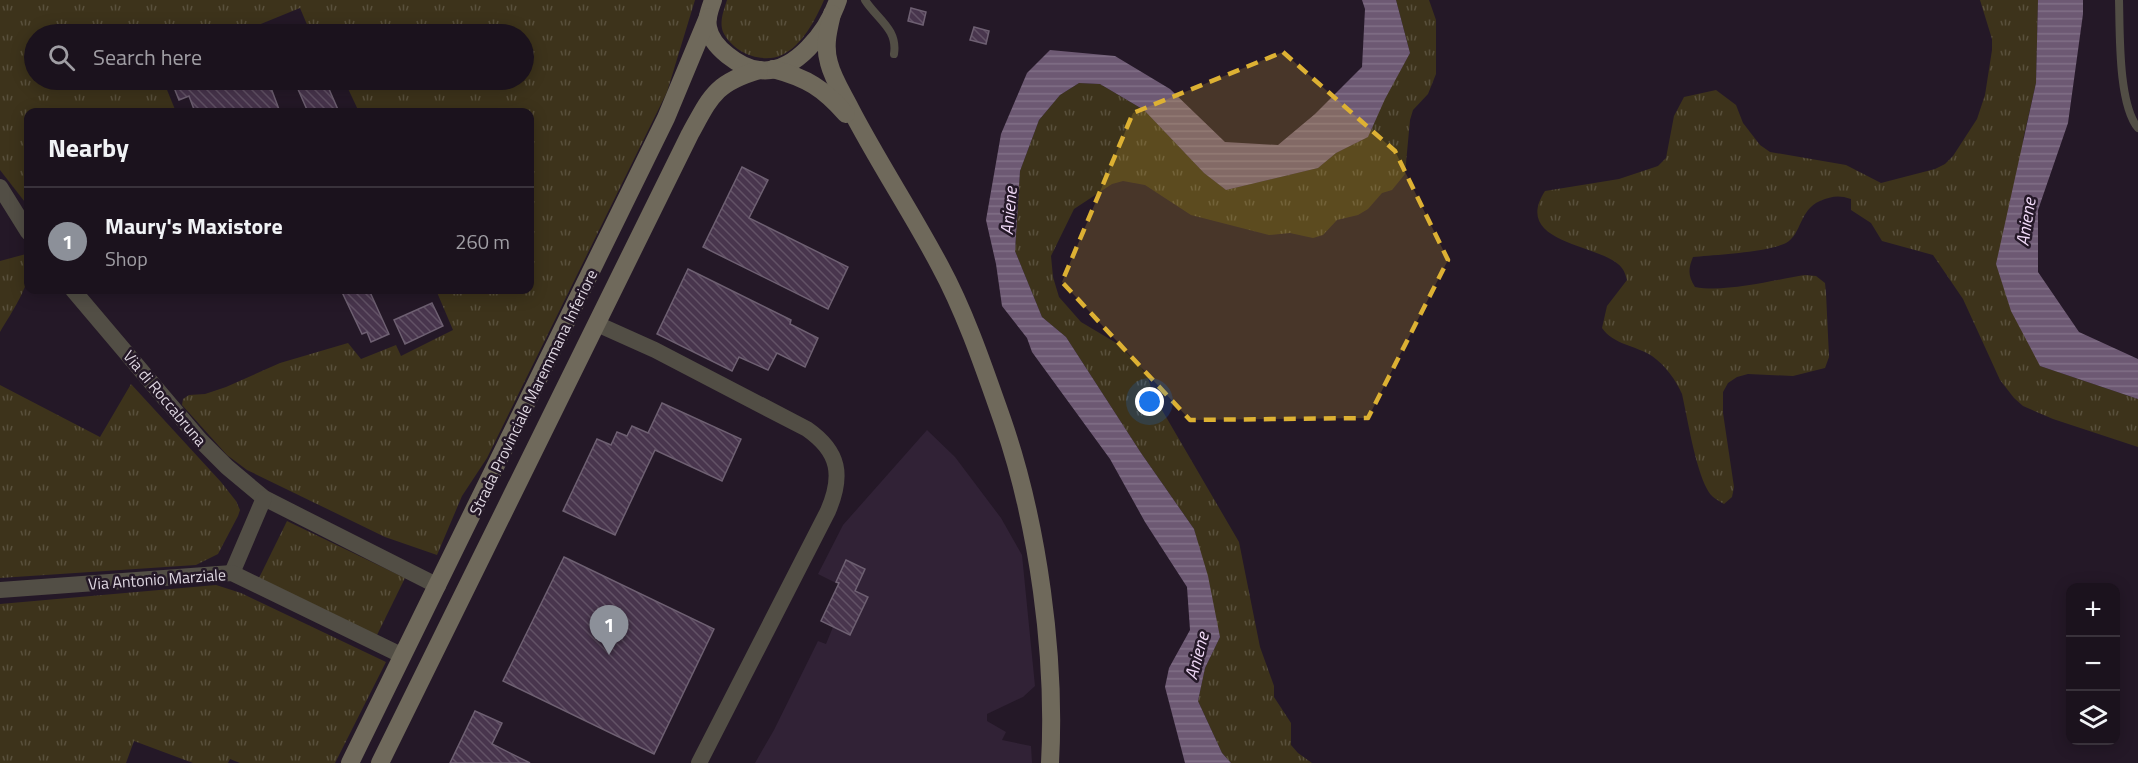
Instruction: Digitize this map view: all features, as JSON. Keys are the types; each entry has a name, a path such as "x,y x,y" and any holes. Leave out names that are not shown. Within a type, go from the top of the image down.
{"main road":[{"name":"Strada Provinciale Maremmana Inferiore","path":"381,763 706,105 716,91 732,79 766,70 800,57 817,38 835,7"},
{"path":"835,7 826,41 829,63 861,130 941,268 1003,424 1027,509 1039,574 1050,672 1050,763"},
{"name":"Strada Provinciale Maremmana Inferiore","path":"350,763 666,118 711,8"},
{"path":"711,8 710,34 723,52 744,64 792,74 816,85 831,97 861,130"}],"street":[{"path":"0,187 24,226"},
{"name":"Via di Roccabruna","path":"76,294 200,440 227,467 264,498 438,586"},
{"path":"597,324 655,350 807,429 827,447 837,471 836,488 828,511 699,763"},
{"path":"232,573 264,498"},
{"name":"Via Antonio Marziale","path":"0,590 232,573 403,656"}],"lane":[{"path":"865,0 890,28 894,41 894,54"},
{"path":"2119,0 2125,94 2132,121 2138,128"}],"highlighted area":[{"path":"1283,52 1395,151 1448,260 1368,418 1190,420 1062,282 1133,113"}],"shaded area":[{"path":"927,430 955,457 1001,518 1022,555 1035,686 1023,697 987,714 987,721 1006,732 1002,740 1031,746 1032,763 755,763 818,641 826,644 833,627 821,621 838,584 818,574 843,525"}],"green space":[{"path":"0,0 695,0 667,92 487,458 462,496 437,555 385,537 247,470 227,455 182,405 183,399 189,395 205,394 226,387 280,363 348,343 361,359 396,345 401,356 453,330 438,294 534,294 534,108 357,108 349,90 534,90 534,24 307,24 300,8 261,24 24,24 24,90 167,90 174,108 24,108 24,201 0,170"},
{"path":"727,0 824,0 812,23 796,45 782,55 766,58 741,51 723,32 722,16"},
{"path":"1396,0 1429,0 1436,20 1436,74 1428,94 1413,110 1405,174 1392,190 1382,193 1368,209 1358,215 1337,220 1323,235 1313,238 1290,233 1269,235 1191,215 1145,185 1123,181 1112,184 1074,209 1051,256 1053,277 1059,297 1081,322 1118,344 1141,367 1155,398 1239,542 1260,647 1274,686 1274,697 1291,723 1291,745 1312,763 1231,763 1222,753 1198,701 1205,668 1220,637 1194,529 1141,453 1066,337 1042,317 1015,251 1020,171 1039,120 1060,95 1079,83 1100,84 1144,110 1204,173 1226,190 1318,168 1336,153 1368,137 1384,99 1410,53"},
{"path":"1980,0 2038,0 2036,83 2023,140 2040,366 2138,399 2138,447 2053,419 2023,406 2000,380 1963,299 1933,255 1882,241 1871,223 1851,210 1851,199 1832,197 1820,201 1808,210 1795,234 1786,243 1755,251 1693,257 1691,261 1690,276 1695,287 1735,287 1805,275 1816,276 1825,283 1829,357 1825,368 1793,376 1748,374 1728,383 1723,392 1723,413 1734,487 1732,497 1724,504 1707,489 1692,443 1682,394 1673,378 1652,356 1612,338 1602,328 1607,306 1627,280 1623,269 1607,257 1561,239 1548,231 1539,221 1538,208 1545,191 1619,179 1658,166 1666,158 1674,116 1684,97 1716,90 1736,105 1743,123 1760,145 1770,152 1846,165 1881,183 1935,169 1945,164 1953,156 1977,119 1985,95 1992,39"},
{"path":"24,255 24,289 0,332 0,261"},
{"path":"131,384 236,501 240,510 238,516 218,554 196,565 0,578 0,385 100,437"},
{"path":"287,521 405,578 377,635 259,578"},
{"path":"216,585 241,593 386,662 335,763 240,763 230,759 228,763 193,763 134,741 126,763 0,763 0,604"}],"water":[{"name":"Aniene","path":"1362,0 1396,0 1410,53 1368,137 1336,153 1318,168 1226,190 1204,173 1144,110 1100,84 1079,83 1060,95 1039,120 1020,171 1015,251 1042,317 1066,337 1141,453 1194,529 1208,576 1220,637 1205,668 1198,701 1222,753 1231,763 1185,763 1165,687 1169,668 1190,630 1187,587 1145,522 1110,459 1032,352 1027,338 1002,306 986,220 1001,134 1027,73 1050,50 1115,56 1170,89 1225,142 1278,145 1315,114 1362,67 1365,9"},
{"name":"Aniene","path":"2038,0 2083,0 2083,14 2068,123 2038,210 2038,272 2079,332 2138,359 2138,399 2040,366 2011,311 1996,264 2036,83"}],"building":[{"path":"911,8 926,12 923,25 908,21"},
{"path":"974,27 989,31 986,44 970,40"},
{"path":"175,90 272,90 278,108 194,108 189,96 179,100"},
{"path":"298,90 329,90 337,108 306,108"},
{"path":"742,167 768,180 749,218 848,267 828,309 703,247"},
{"path":"688,269 791,320 790,324 818,338 805,367 777,353 768,370 739,357 732,371 657,334"},
{"path":"343,294 371,294 389,334 371,342 367,332 362,334"},
{"path":"432,303 443,326 405,344 394,320"},
{"path":"662,403 741,439 722,481 655,450 615,535 563,511 597,439 611,445 617,432 627,436 632,426 648,433"},
{"path":"564,557 714,629 654,754 503,681"},
{"path":"846,560 865,569 855,591 868,597 850,635 821,621 839,583 836,582"},
{"path":"475,711 502,723 492,744 530,763 450,763"}],"place":[{"name":"Maury's Maxistore","path":"609,655"}]}
